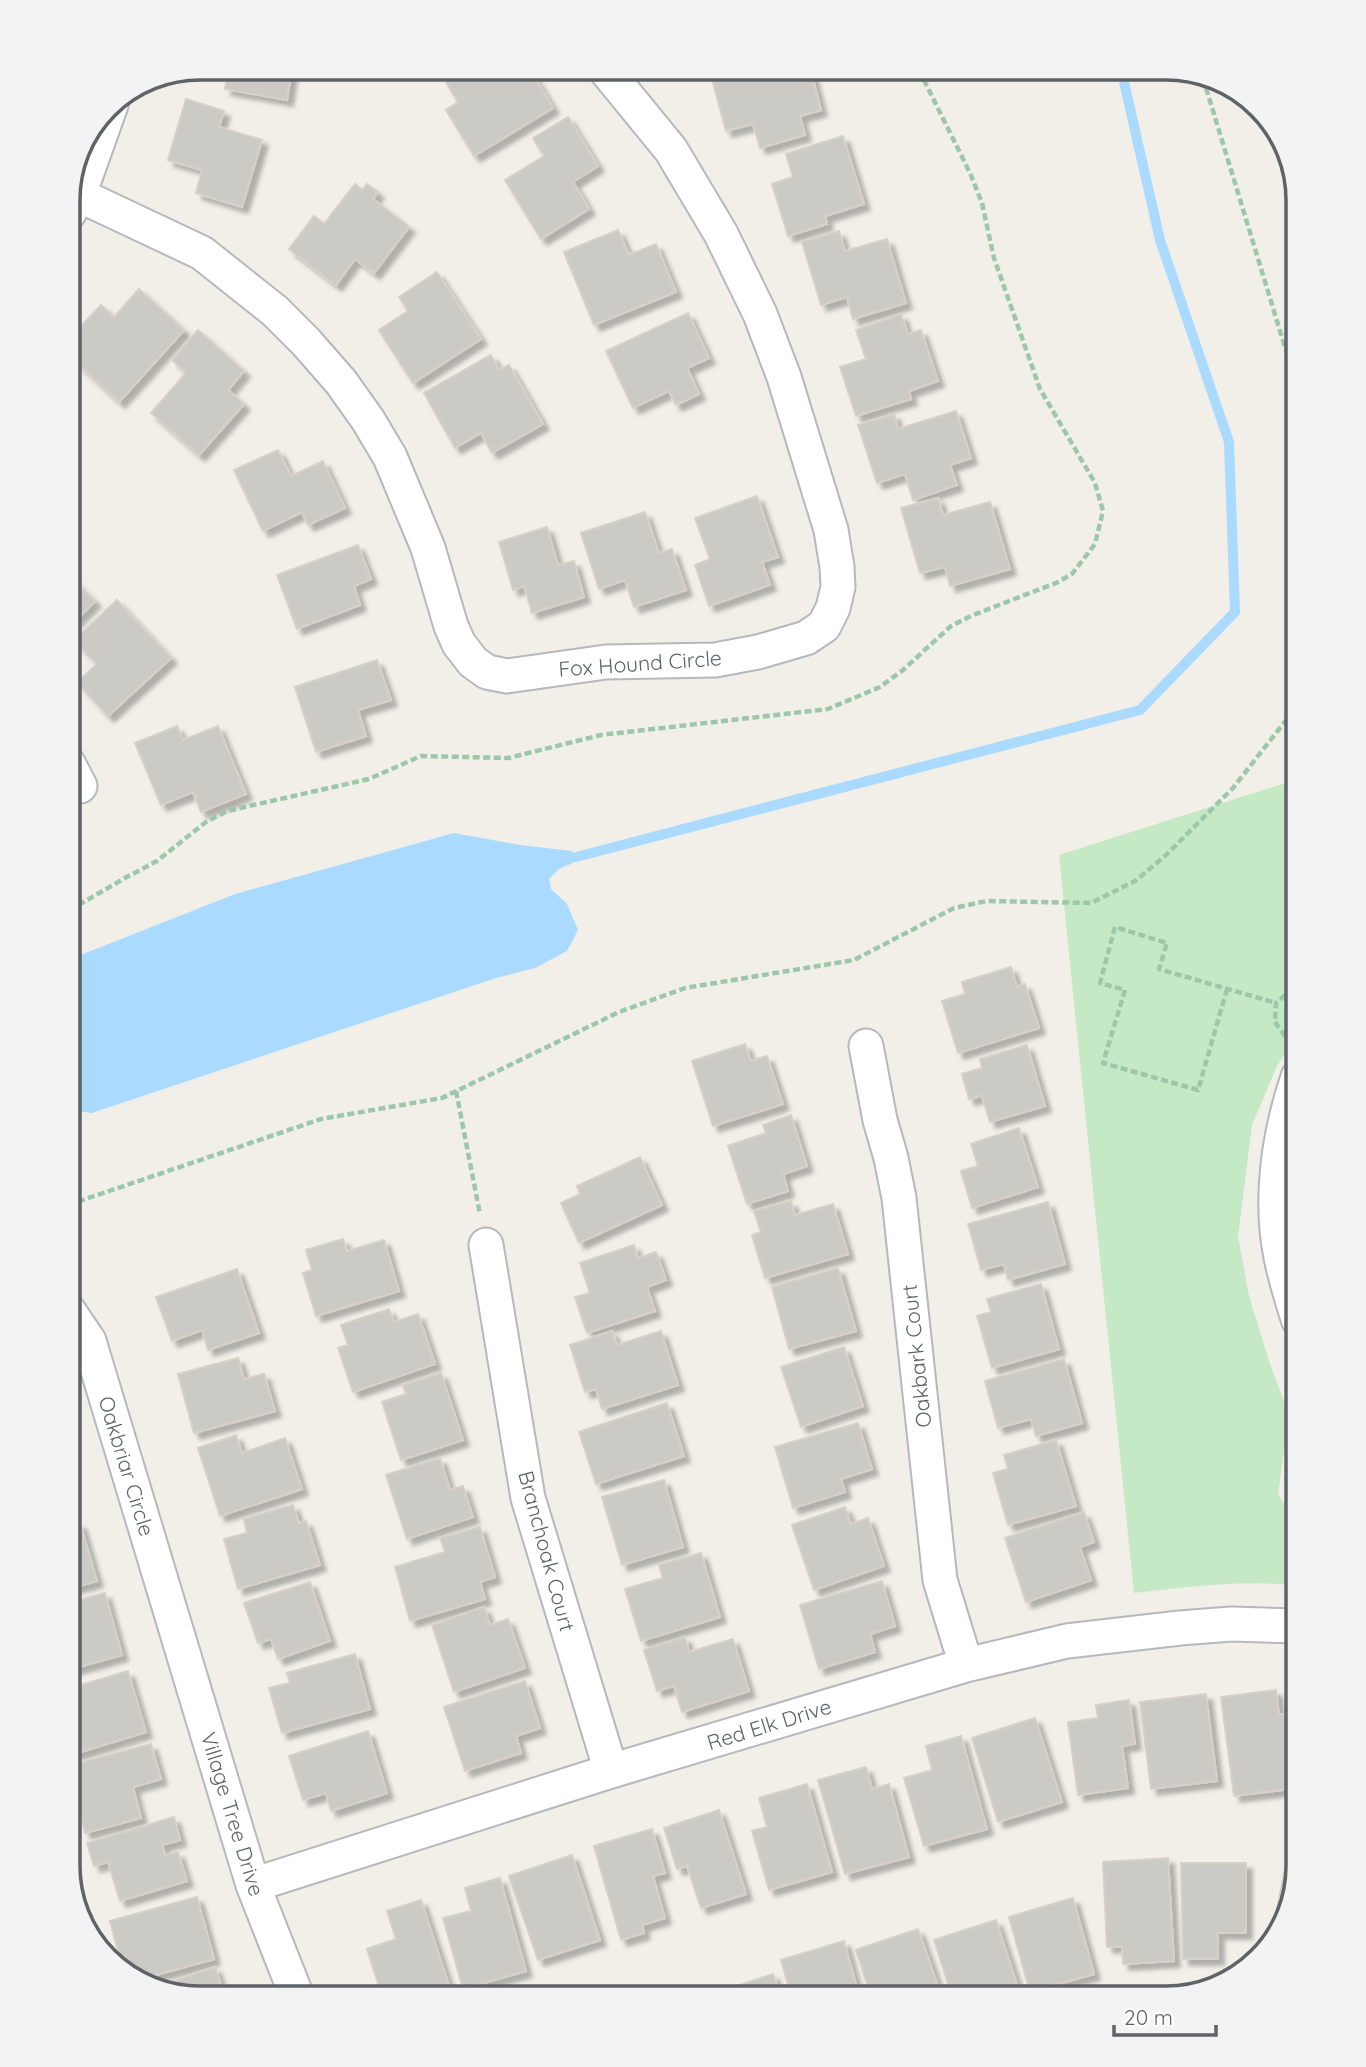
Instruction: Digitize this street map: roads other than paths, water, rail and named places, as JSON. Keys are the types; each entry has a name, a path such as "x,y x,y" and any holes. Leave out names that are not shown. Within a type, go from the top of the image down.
{"street":[{"name":"Fox Hound Circle","path":"81,207 202,253 275,311 324,362 368,420 390,457 428,548 459,644 473,662 487,672 507,676 606,662 715,660 758,652 806,638 824,626 833,608 838,587 831,530 784,377 760,314 721,234 671,150 614,80"},
{"path":"84,179 98,139"},
{"name":"Oakbark Court","path":"866,1046 899,1198 940,1580 966,1665"},
{"path":"1286,1119 1280,1147 1276,1199 1281,1255 1286,1274"},
{"name":"Branchoak Court","path":"485,1244 528,1498 611,1771"},
{"name":"Oakbriar Circle","path":"80,1328 89,1341 175,1626"},
{"name":"Red Elk Drive","path":"253,1885 611,1771 966,1665 1079,1639 1231,1624 1286,1626"},
{"name":"Village Tree Drive","path":"175,1626 253,1885 293,1986"}],"water":[{"path":"454,833 572,851 576,857 573,863 559,869 549,879 551,889 567,904 578,930 567,951 535,968 496,978 92,1113 80,1112 81,955 235,894"}],"waterway":[{"path":"576,857 1140,710 1235,612 1229,442 1160,240 1124,81"}]}
